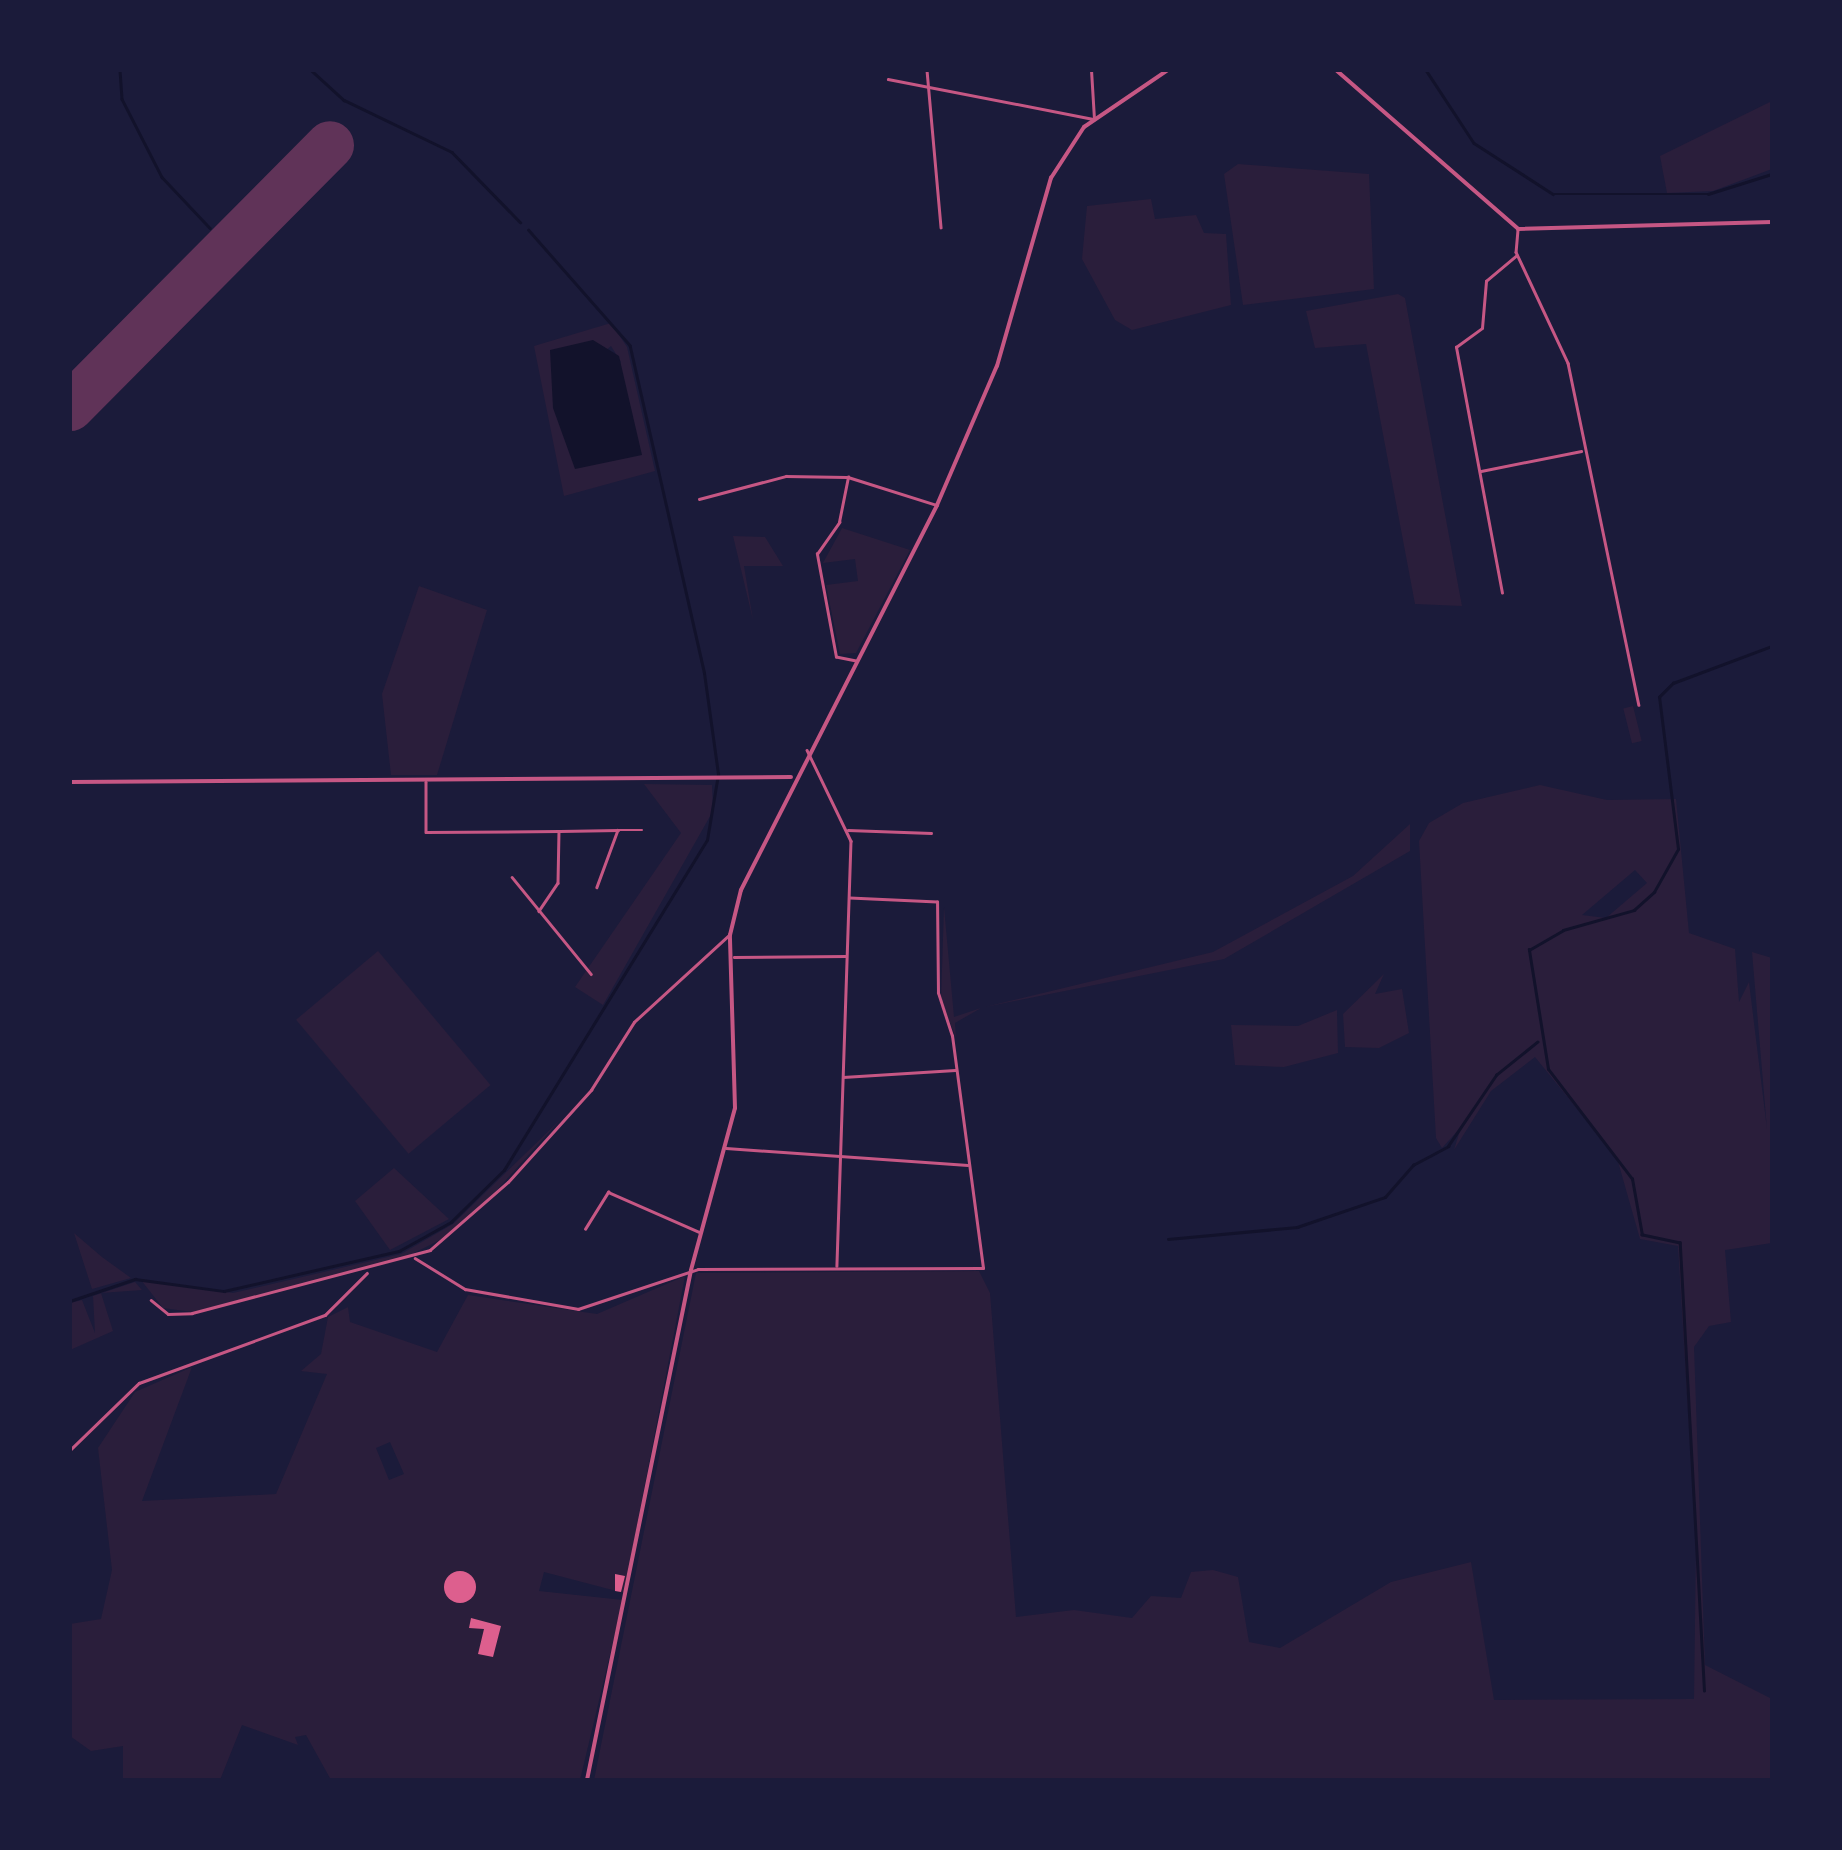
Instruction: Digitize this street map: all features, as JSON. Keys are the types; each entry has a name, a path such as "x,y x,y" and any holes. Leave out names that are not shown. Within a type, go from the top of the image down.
{"street":[{"path":"927,70 924,86 941,228"},
{"path":"1091,70 1094,119"},
{"path":"587,1780 691,1270 736,1092 730,935 791,777 858,662 937,504 997,366 1046,190 1094,119 1168,70"},
{"path":"1336,70 1518,229 1772,222"},
{"path":"888,79 1094,119"},
{"path":"1518,229 1517,255 1565,354 1639,705"},
{"path":"1502,594 1456,346 1482,328 1486,281 1517,255"},
{"path":"1480,471 1583,451"},
{"path":"699,500 786,476 848,477 937,504"},
{"path":"848,477 839,522 817,554 836,657 858,662"},
{"path":"807,750 848,830 850,898 837,1268"},
{"path":"70,782 791,777"},
{"path":"426,780 426,832 642,830"},
{"path":"597,886 618,830"},
{"path":"848,830 931,833"},
{"path":"539,910 559,878 560,831"},
{"path":"512,877 591,974"},
{"path":"415,1258 465,1289 564,1308 613,1303 691,1270 983,1268 956,1070 938,993 936,902 850,898"},
{"path":"151,1300 184,1314 415,1258 490,1200 591,1090 634,1022 730,935"},
{"path":"730,957 848,956"},
{"path":"843,1077 956,1070"},
{"path":"724,1148 841,1161 968,1165"},
{"path":"585,1229 608,1192 701,1232"},
{"path":"70,1450 132,1387 325,1315 368,1272"}],"shaded area":[{"path":"1772,101 1772,169 1713,191 1667,193 1660,156"},
{"path":"1238,164 1369,174 1374,289 1243,305 1224,174"},
{"path":"1151,199 1155,219 1196,215 1204,233 1226,234 1231,305 1132,330 1115,320 1082,259 1087,206"},
{"path":"1398,294 1405,298 1462,606 1415,604 1366,344 1315,348 1306,311"},
{"path":"611,323 627,347 655,471 564,496 534,346","holes":["611,346 621,362 570,447 554,395"]},
{"path":"593,340 619,356 642,455 575,469 553,408 550,350"},
{"path":"842,528 910,550 856,653 840,654 826,585 858,581 855,559 823,563"},
{"path":"733,536 765,537 783,566 744,566 753,620"},
{"path":"419,586 487,610 437,775 391,775 382,694"},
{"path":"1633,706 1642,741 1632,743 1623,708"},
{"path":"644,784 712,785 713,811 603,1005 575,987 681,833"},
{"path":"1540,785 1607,800 1676,799 1689,933 1735,949 1739,1002 1749,982 1767,1129 1752,952 1772,958 1772,1243 1725,1250 1731,1322 1709,1326 1694,1347 1705,1665 1772,1699 1772,1780 594,1780 696,1273 979,1271 990,1293 1016,1617 1074,1610 1132,1618 1151,1596 1181,1598 1191,1572 1213,1570 1238,1577 1249,1642 1280,1648 1391,1582 1471,1562 1494,1700 1694,1699 1696,1544 1678,1246 1640,1239 1617,1158 1535,1057 1491,1091 1454,1150 1461,1127 1442,1148 1436,1138 1419,841 1429,823 1463,803","holes":["1635,870 1647,883 1606,918 1582,915"]},
{"path":"1410,824 1410,851 1224,959 985,1007 1213,952 1353,876"},
{"path":"944,907 954,1017 981,1008 955,1023 956,1038 941,1000"},
{"path":"378,951 490,1085 409,1154 296,1020"},
{"path":"1384,974 1375,994 1402,989 1409,1033 1379,1048 1345,1047 1343,1014"},
{"path":"1337,1010 1338,1053 1284,1067 1235,1065 1231,1025 1298,1026"},
{"path":"562,1118 486,1202 440,1240 406,1257 192,1312 163,1308 141,1280 233,1293 401,1254 453,1224"},
{"path":"394,1168 449,1219 390,1250 355,1201"},
{"path":"74,1233 102,1257 131,1278 92,1289"},
{"path":"685,1276 624,1593 544,1572 539,1591 623,1600 580,1780 331,1780 306,1735 295,1737 298,1745 242,1725 220,1780 123,1780 123,1746 91,1751 70,1736 70,1624 101,1619 112,1570 98,1448 135,1392 192,1367 142,1501 276,1494 327,1374 301,1371 321,1354 328,1317 348,1307 350,1322 437,1352 468,1295 597,1314","holes":["390,1442 404,1474 389,1480 376,1448"]},
{"path":"135,1282 142,1290 102,1293"},
{"path":"101,1293 113,1331 70,1350 70,1303 82,1300 95,1333 93,1296"}],"building":[{"path":"460,1571 471,1576 476,1587 471,1598 460,1603 449,1598 444,1587 449,1576"},
{"path":"615,1574 625,1576 621,1592 615,1591"},
{"path":"471,1618 501,1626 493,1657 478,1654 484,1629 469,1628"}],"waterway":[{"path":"120,70 122,99 162,177 210,228"},
{"path":"311,70 344,100 452,152 520,222"},
{"path":"1426,70 1474,143 1553,194 1708,194 1772,174"},
{"path":"70,1301 135,1279 224,1291 399,1251 451,1222 504,1170 707,840 718,774 704,673 630,346 528,230"},
{"path":"1704,1691 1680,1243 1642,1235 1632,1179 1548,1069 1529,950 1563,930 1634,910 1654,892 1678,849 1659,697 1673,683 1772,646"},
{"path":"1168,1239 1297,1227 1385,1197 1413,1165 1448,1146 1496,1075 1537,1042"}],"runway":[{"path":"70,407 330,145"}]}
